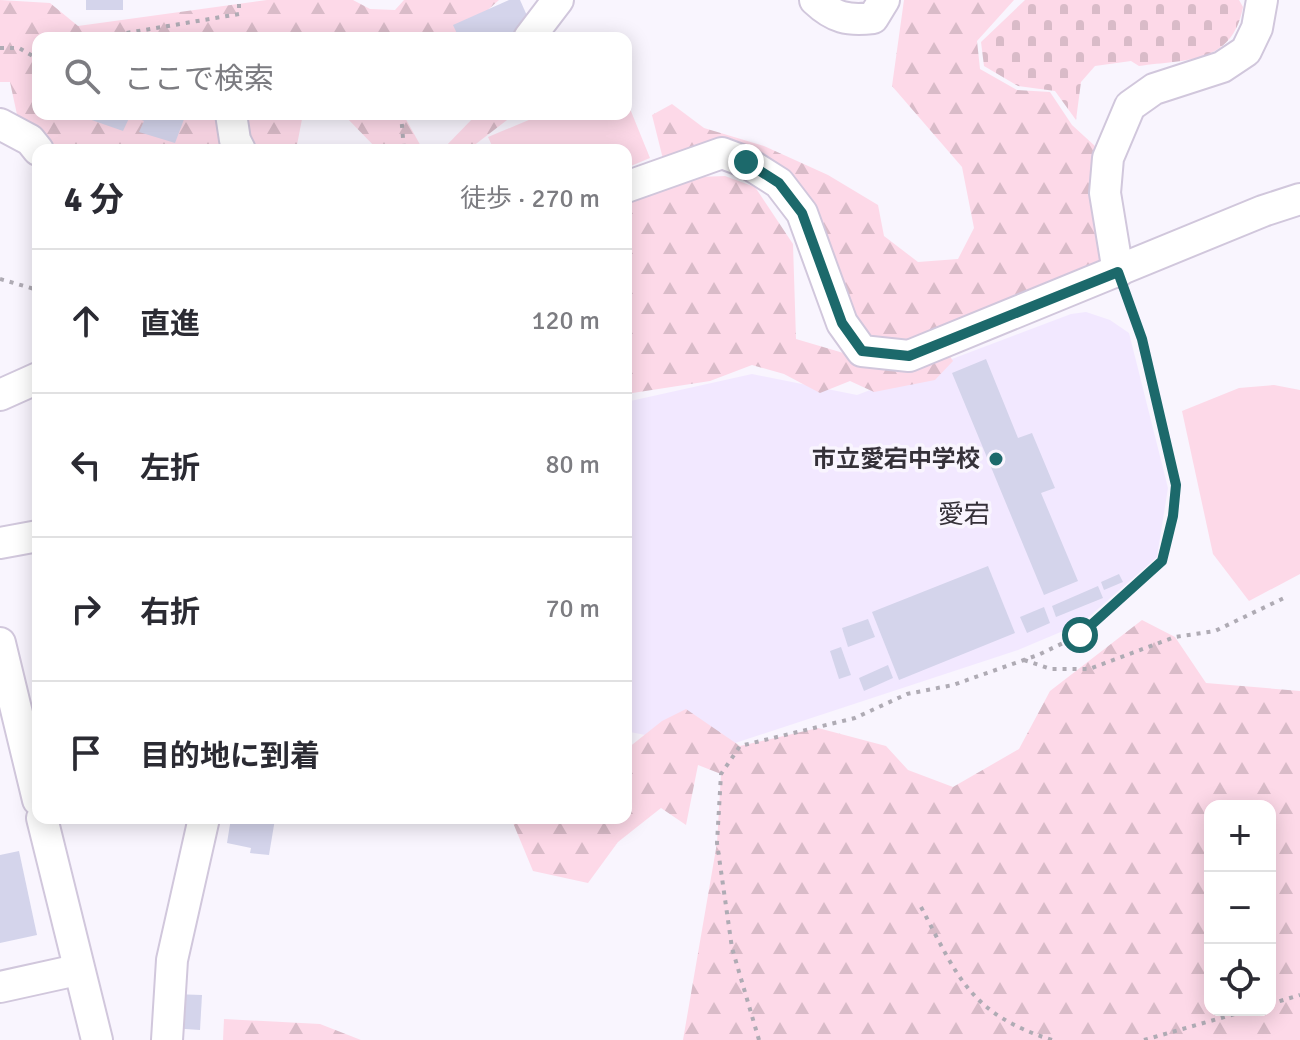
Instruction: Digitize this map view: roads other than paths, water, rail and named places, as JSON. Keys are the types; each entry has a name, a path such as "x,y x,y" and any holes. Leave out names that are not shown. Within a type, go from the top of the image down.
{"street":[{"path":"534,32 558,0"},
{"path":"815,0 828,13 849,21 873,18 884,0"},
{"path":"1118,272 1105,193 1108,158 1130,106 1154,89 1222,67 1246,51 1257,28 1262,0"},
{"path":"232,120 237,144"},
{"path":"0,124 33,144"},
{"path":"632,185 722,153 746,162 779,183 802,213 842,323 862,351 909,356 1263,211 1300,199"},
{"path":"0,395 32,381"},
{"path":"0,543 32,537"},
{"path":"0,643 32,756"},
{"path":"43,824 77,970 97,1040"},
{"path":"167,1040 172,960 203,824"},
{"path":"0,987 77,970"}],"place":[{"name":"市立愛宕中学校","path":"996,459"}],"district":[{"name":"愛宕","path":"964,514"}]}
